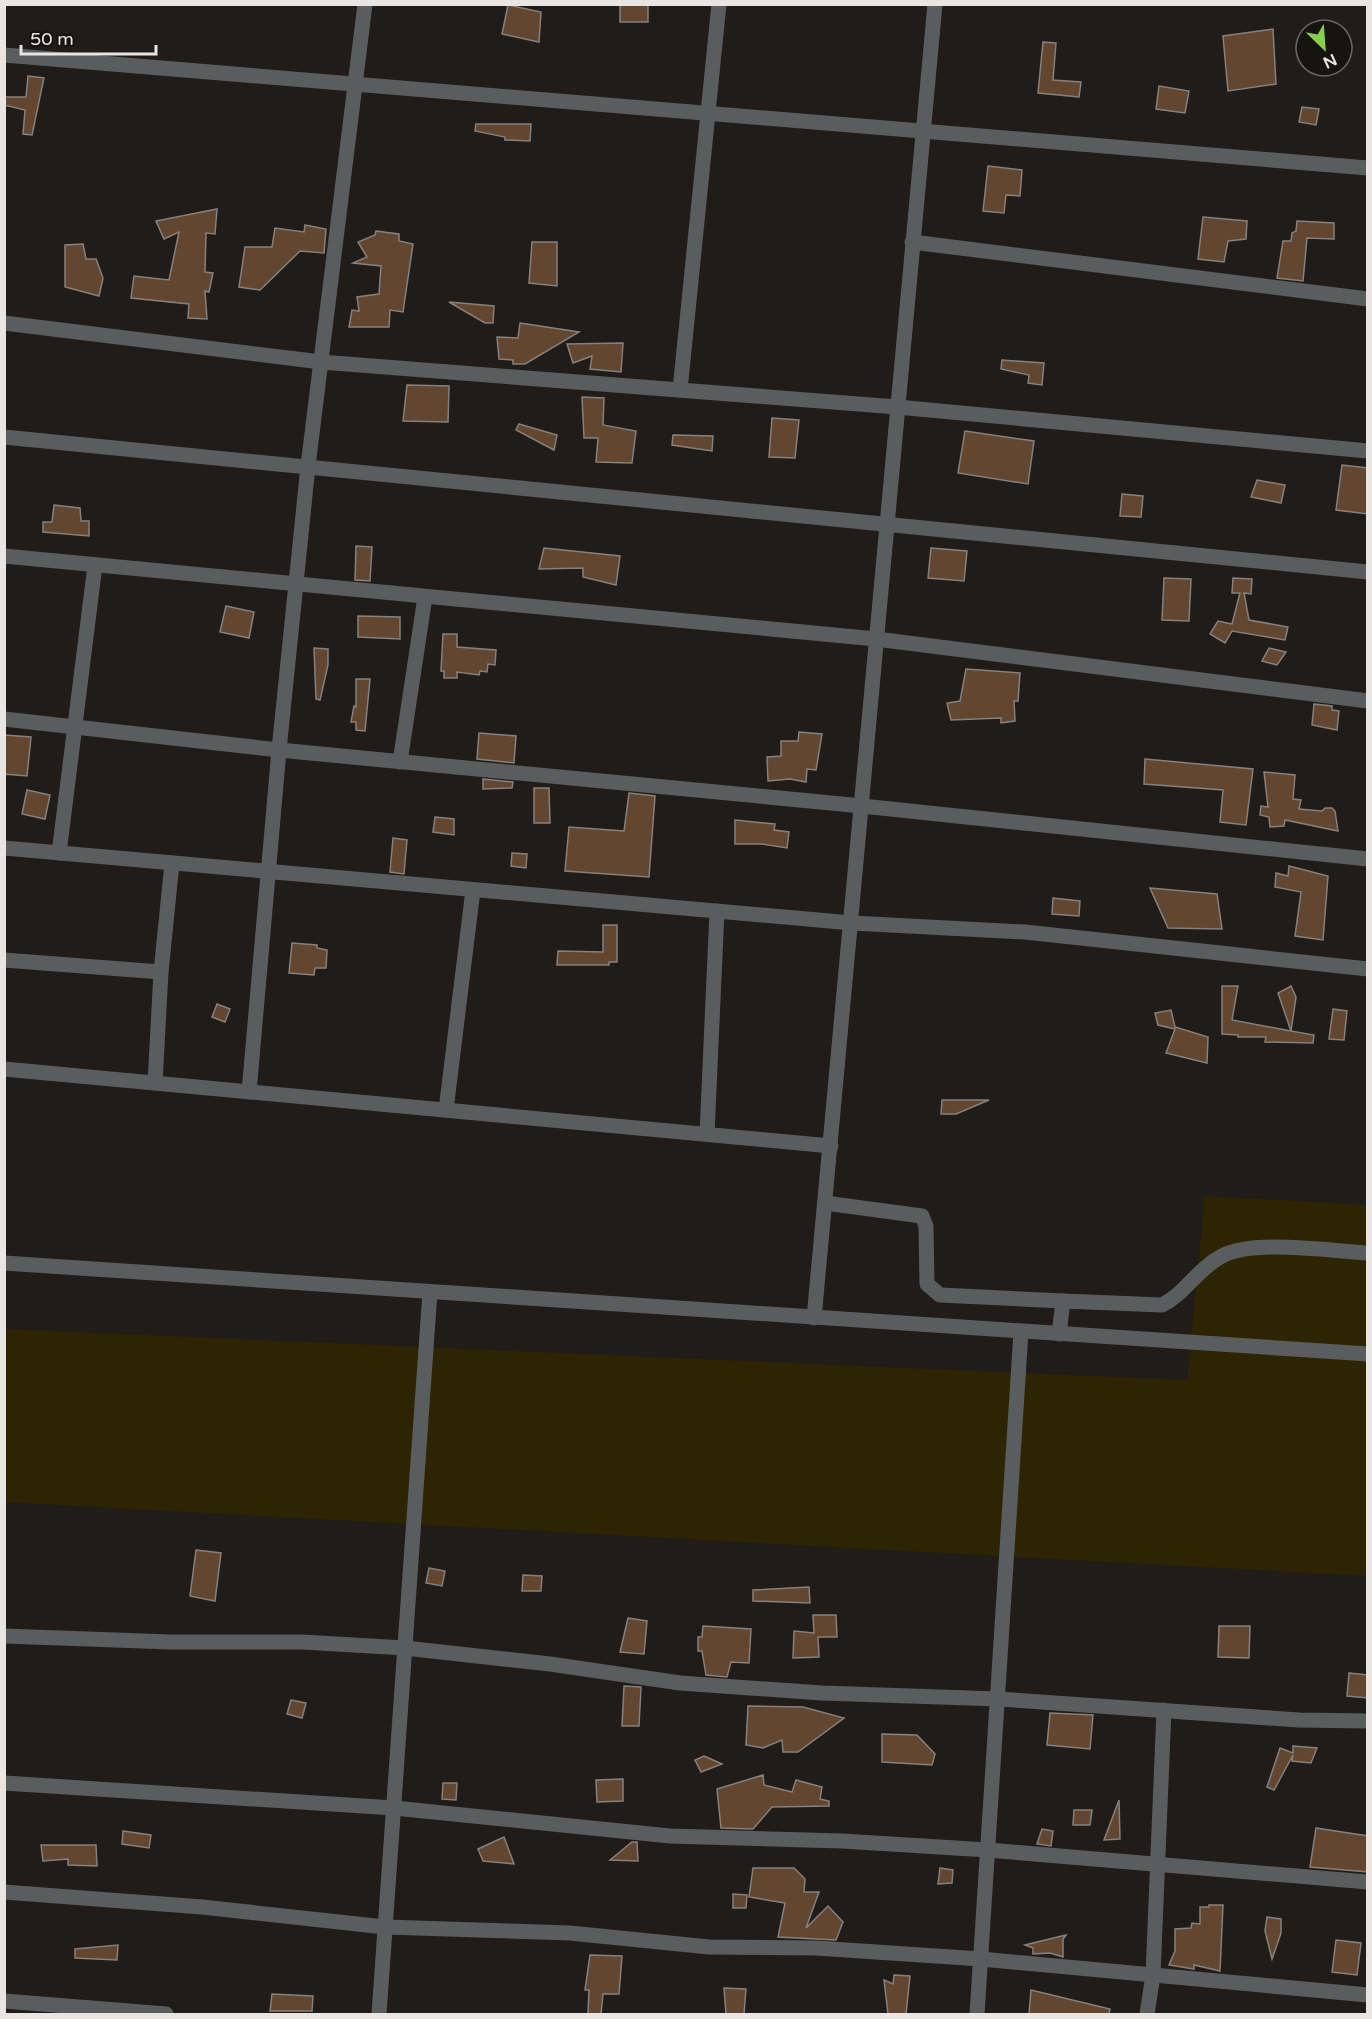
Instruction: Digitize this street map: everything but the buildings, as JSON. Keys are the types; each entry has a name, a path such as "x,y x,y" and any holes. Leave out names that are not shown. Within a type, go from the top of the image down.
{"street":[{"path":"249,1092 279,750 308,466 365,4"},
{"path":"680,390 719,4"},
{"path":"814,1318 935,4"},
{"path":"4,55 709,111 1368,168"},
{"path":"912,242 1368,299"},
{"path":"4,323 321,362 897,407 1368,451"},
{"path":"4,437 1368,572"},
{"path":"4,556 876,639 1368,701"},
{"path":"59,853 95,565"},
{"path":"400,762 425,597"},
{"path":"4,719 279,750 862,806 1368,859"},
{"path":"4,849 852,922 1025,932 1367,969 1368,960"},
{"path":"155,1083 161,972 172,863"},
{"path":"446,1110 473,890"},
{"path":"707,1134 717,911"},
{"path":"4,960 161,972"},
{"path":"4,1069 831,1146"},
{"path":"825,1203 922,1216 926,1226 927,1284 940,1295 1162,1305 1174,1299 1196,1274 1222,1256 1245,1247 1368,1253"},
{"path":"4,1263 1368,1354"},
{"path":"379,2014 430,1292"},
{"path":"1059,1334 1063,1301"},
{"path":"977,2014 1021,1332"},
{"path":"4,1636 302,1642 405,1648 550,1664 680,1683 822,1693 999,1699 1299,1720 1368,1721"},
{"path":"1147,2014 1153,1975 1164,1710"},
{"path":"4,1783 394,1808 670,1836 842,1841 988,1850 1368,1882"},
{"path":"4,1892 202,1907 385,1927 570,1933 709,1947 816,1948 981,1959 1368,1995"},
{"path":"4,2001 166,2014"}],"sand":[{"path":"1205,1196 1367,1205 1367,1576 5,1502 4,1329 1187,1380"}]}
